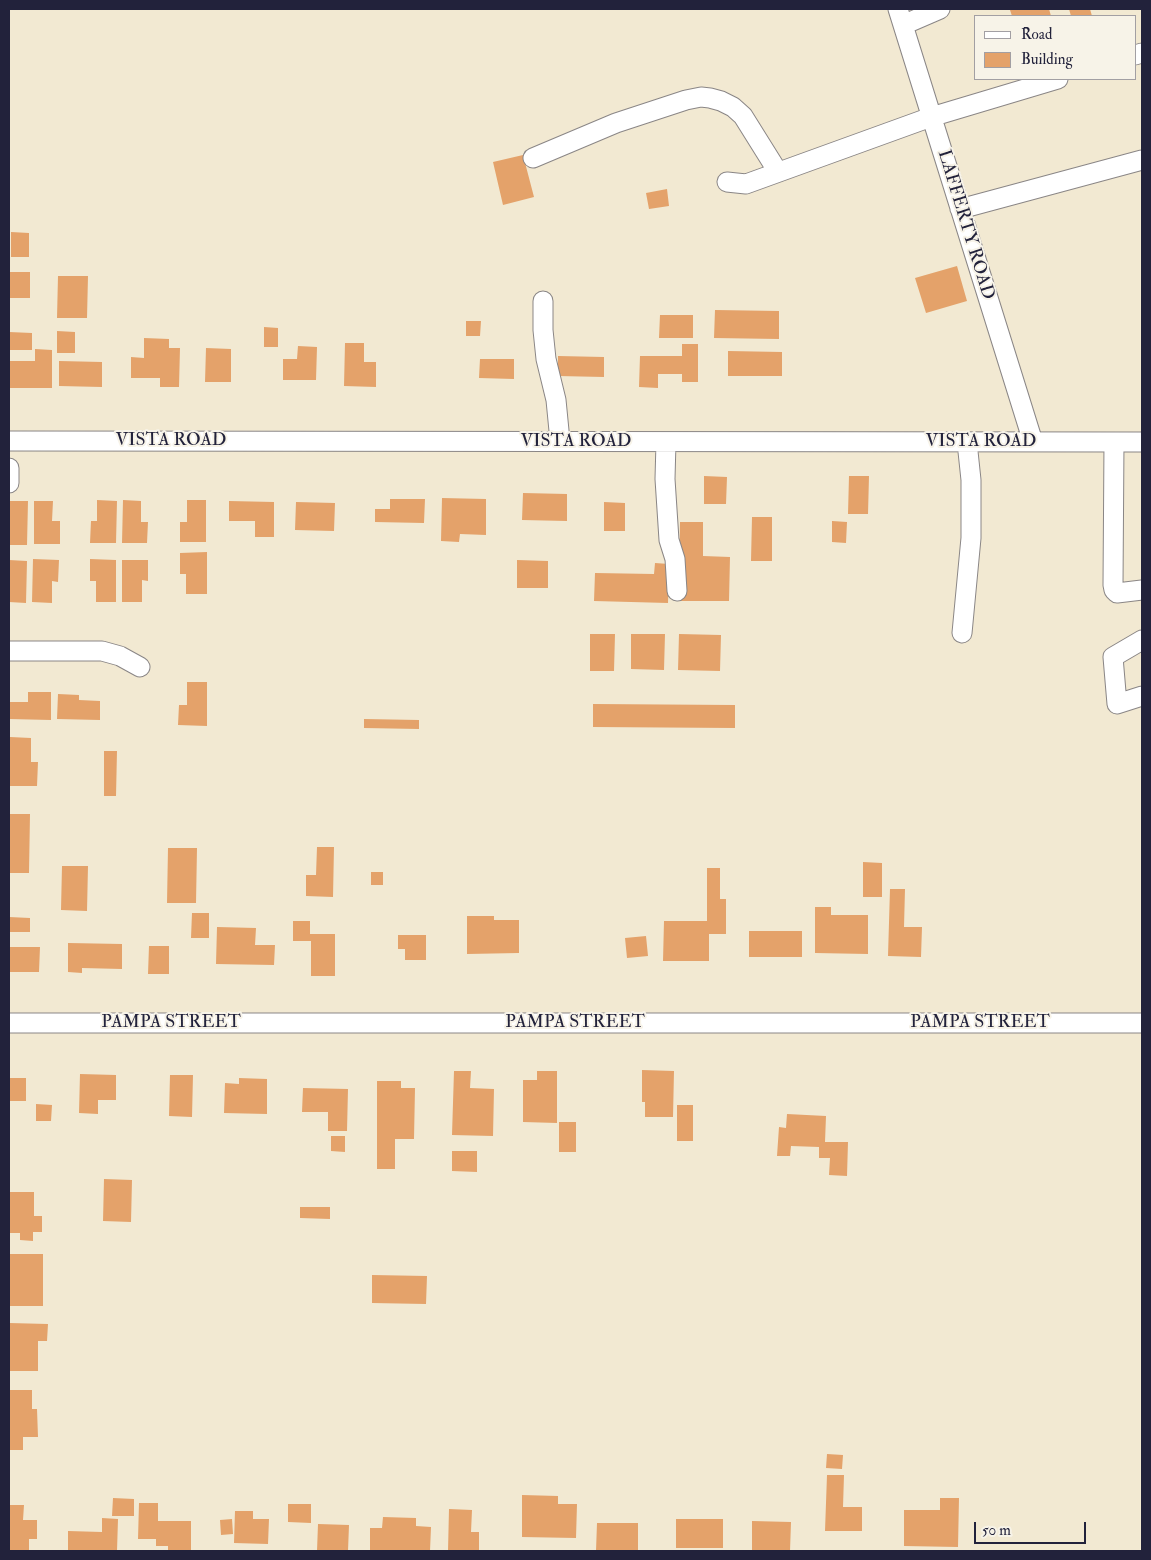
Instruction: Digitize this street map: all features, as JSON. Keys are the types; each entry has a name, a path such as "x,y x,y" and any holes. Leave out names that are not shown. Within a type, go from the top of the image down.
{"street":[{"path":"900,17 940,9"},
{"name":"LAFFERTY ROAD","path":"900,17 1033,442"},
{"path":"726,182 746,184 931,117 1055,80"},
{"path":"533,158 616,123 686,100 701,97 721,100 743,116 778,172"},
{"path":"960,209 1142,160"},
{"path":"543,301 546,359 556,400 560,442"},
{"name":"VISTA ROAD","path":"9,441 1142,442"},
{"path":"666,442 665,479 669,540 675,559 677,591"},
{"path":"962,632 971,538 971,480 967,442"},
{"path":"1114,442 1113,585 1114,590 1118,592 1142,590"},
{"path":"9,468 9,482"},
{"path":"1142,640 1113,657 1118,704 1142,696"},
{"path":"9,651 102,651 120,656 140,667"},
{"name":"PAMPA STREET","path":"9,1023 1142,1023"}],"building":[{"path":"1049,9 1051,15 1012,15 1010,10"},
{"path":"1069,9 1090,9 1092,15 1071,15"},
{"path":"523,155 534,197 503,205 493,162"},
{"path":"667,189 669,206 649,209 646,193"},
{"path":"11,232 29,233 29,257 11,257"},
{"path":"957,266 967,301 926,313 915,278"},
{"path":"9,272 30,272 30,298 9,298"},
{"path":"58,276 88,276 87,318 57,318"},
{"path":"715,310 779,311 779,339 714,338"},
{"path":"660,315 693,315 693,338 659,338"},
{"path":"466,321 481,321 480,336 466,336"},
{"path":"264,327 278,328 278,347 264,347"},
{"path":"57,331 75,332 75,353 57,353"},
{"path":"9,332 32,333 32,350 9,350"},
{"path":"144,338 169,339 169,348 180,348 179,387 160,387 160,378 131,378 131,357 144,358"},
{"path":"345,343 364,343 364,362 376,362 376,387 344,386"},
{"path":"682,344 698,344 698,382 682,382 682,374 658,374 658,388 639,387 640,356 682,356"},
{"path":"298,346 317,347 316,380 283,380 283,359 297,359"},
{"path":"206,348 231,349 231,382 205,382"},
{"path":"35,349 52,350 52,388 9,388 9,361 35,361"},
{"path":"728,351 782,352 782,376 728,376"},
{"path":"558,356 604,357 604,377 558,376"},
{"path":"480,359 514,359 514,379 479,378"},
{"path":"59,361 102,362 102,387 59,386"},
{"path":"704,476 727,477 726,504 704,504"},
{"path":"849,476 869,476 868,514 848,514"},
{"path":"523,493 567,494 567,521 522,520"},
{"path":"442,498 486,499 486,535 460,534 459,542 441,541"},
{"path":"390,499 425,499 424,523 375,522 375,509 390,509"},
{"path":"97,500 117,501 116,543 90,543 91,521 97,521"},
{"path":"123,500 141,501 141,522 148,522 147,543 122,543"},
{"path":"187,500 206,500 206,542 180,542 180,522 187,522"},
{"path":"9,501 28,501 27,545 9,545"},
{"path":"34,501 53,501 52,521 60,521 60,544 34,544"},
{"path":"229,501 274,502 274,537 255,537 255,521 229,521"},
{"path":"296,502 335,503 334,531 295,530"},
{"path":"604,502 625,503 625,531 604,531"},
{"path":"752,517 772,517 772,561 751,561"},
{"path":"832,521 847,522 846,543 832,542"},
{"path":"680,522 703,522 703,556 730,557 729,601 679,601"},
{"path":"207,552 207,594 186,594 186,574 180,574 180,553"},
{"path":"33,559 59,560 58,582 52,581 52,603 32,602"},
{"path":"90,559 116,560 116,602 96,602 96,581 90,581"},
{"path":"9,560 27,561 26,603 9,602"},
{"path":"122,560 148,560 148,581 142,580 142,602 122,602"},
{"path":"517,560 548,561 548,588 517,588"},
{"path":"655,563 669,564 668,603 594,601 595,573 654,574"},
{"path":"590,634 615,634 614,671 590,671"},
{"path":"631,634 665,634 664,670 631,669"},
{"path":"679,634 721,635 720,671 678,670"},
{"path":"187,682 207,682 207,726 178,725 179,705 187,705"},
{"path":"28,692 51,692 51,720 9,719 9,702 28,702"},
{"path":"58,694 79,695 79,700 100,701 100,720 57,719"},
{"path":"593,704 735,705 735,728 593,727"},
{"path":"364,719 419,720 419,729 364,728"},
{"path":"10,737 31,738 31,762 38,762 37,786 9,786"},
{"path":"104,751 117,751 116,796 104,796"},
{"path":"10,814 30,814 29,873 9,873"},
{"path":"317,847 334,847 333,897 306,896 306,875 316,875"},
{"path":"168,848 197,848 196,903 167,903"},
{"path":"863,862 882,863 882,897 863,897"},
{"path":"62,866 88,866 87,911 61,910"},
{"path":"707,868 720,868 720,899 726,899 726,934 709,934 709,961 663,961 664,921 707,921"},
{"path":"371,872 383,872 383,885 371,885"},
{"path":"890,889 905,889 904,927 922,927 921,957 888,956"},
{"path":"815,907 831,907 831,915 868,915 868,954 815,953"},
{"path":"192,913 209,913 209,938 191,938"},
{"path":"467,916 494,916 494,920 519,920 519,953 467,954"},
{"path":"9,917 30,918 30,932 9,932"},
{"path":"293,921 310,921 310,934 335,934 335,976 311,976 311,941 293,941"},
{"path":"217,927 256,928 255,945 275,945 274,965 216,964"},
{"path":"749,931 802,931 802,957 749,957"},
{"path":"398,935 426,935 426,960 405,960 405,949 398,949"},
{"path":"646,936 648,956 627,958 625,938"},
{"path":"68,943 122,944 122,969 82,968 82,973 68,972"},
{"path":"149,946 169,946 169,974 148,974"},
{"path":"9,947 40,947 39,972 9,972"},
{"path":"642,1070 674,1071 673,1117 645,1117 645,1102 642,1102"},
{"path":"454,1071 471,1071 470,1088 494,1089 493,1136 452,1135"},
{"path":"537,1071 557,1071 557,1123 523,1122 523,1080 537,1080"},
{"path":"80,1074 116,1075 116,1100 98,1100 98,1114 79,1113"},
{"path":"170,1075 193,1075 192,1117 169,1116"},
{"path":"9,1078 26,1078 26,1101 9,1101"},
{"path":"239,1078 267,1079 267,1114 224,1113 225,1083 239,1084"},
{"path":"377,1081 401,1081 401,1088 415,1088 414,1139 395,1139 395,1169 377,1169"},
{"path":"303,1088 348,1089 347,1131 328,1131 328,1112 302,1112"},
{"path":"36,1104 52,1105 51,1121 36,1121"},
{"path":"677,1105 693,1105 693,1141 677,1141"},
{"path":"787,1114 826,1116 825,1142 848,1142 847,1176 829,1175 830,1158 819,1158 819,1147 791,1146 790,1156 777,1156 779,1127 786,1128"},
{"path":"559,1122 576,1122 576,1152 559,1152"},
{"path":"331,1136 345,1136 345,1152 331,1151"},
{"path":"452,1151 477,1151 477,1172 452,1171"},
{"path":"104,1179 132,1180 131,1222 103,1221"},
{"path":"9,1192 34,1192 34,1216 42,1216 42,1232 33,1232 33,1241 20,1240 20,1233 9,1233"},
{"path":"300,1207 330,1207 330,1219 300,1218"},
{"path":"9,1254 43,1254 43,1306 9,1306"},
{"path":"372,1275 427,1276 426,1304 372,1303"},
{"path":"9,1323 48,1324 47,1341 38,1341 38,1371 9,1371"},
{"path":"9,1390 32,1390 32,1409 37,1409 38,1437 23,1437 23,1450 9,1450"},
{"path":"827,1454 843,1455 842,1469 826,1468"},
{"path":"827,1475 844,1475 843,1507 862,1507 862,1531 825,1531"},
{"path":"522,1495 558,1496 558,1504 577,1504 576,1538 522,1537"},
{"path":"113,1498 134,1499 134,1516 112,1516"},
{"path":"940,1498 959,1498 958,1547 904,1546 904,1510 940,1510"},
{"path":"139,1503 158,1503 158,1521 191,1521 191,1551 168,1551 168,1546 156,1546 156,1539 138,1539"},
{"path":"288,1504 311,1504 311,1523 288,1522"},
{"path":"9,1505 24,1505 23,1520 37,1520 37,1539 29,1539 29,1551 9,1551"},
{"path":"449,1509 472,1510 471,1532 479,1532 479,1551 448,1551"},
{"path":"235,1511 253,1511 253,1519 269,1519 268,1544 234,1543"},
{"path":"383,1517 416,1518 416,1526 431,1527 430,1551 370,1550 370,1528 382,1528"},
{"path":"102,1518 118,1519 117,1551 68,1551 68,1531 102,1532"},
{"path":"232,1519 233,1534 221,1535 220,1520"},
{"path":"676,1519 723,1519 723,1548 676,1548"},
{"path":"752,1521 791,1522 790,1551 752,1551"},
{"path":"597,1523 638,1523 638,1551 596,1551"},
{"path":"318,1524 349,1525 348,1551 317,1551"}]}
